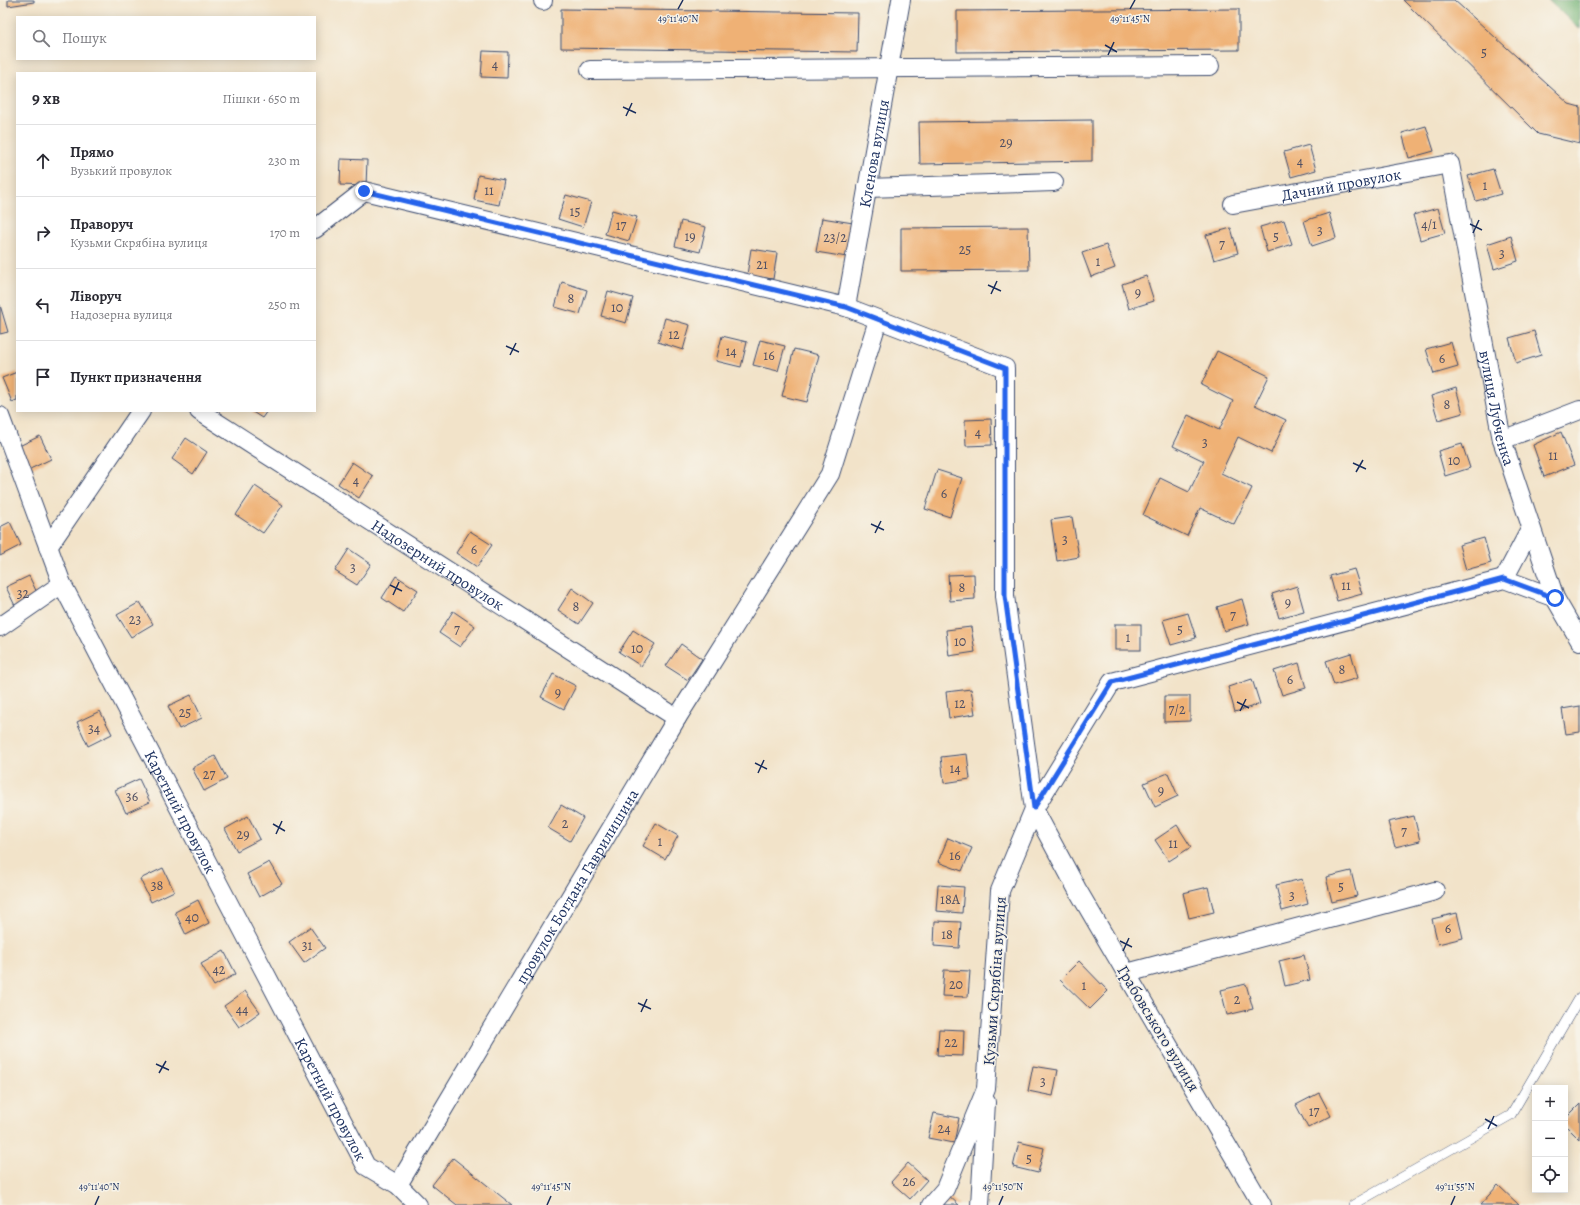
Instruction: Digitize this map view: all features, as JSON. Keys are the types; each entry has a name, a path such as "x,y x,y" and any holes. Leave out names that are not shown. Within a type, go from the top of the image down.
{"street":[{"name":"Кленова вулиця","path":"846,307 901,0"},
{"path":"590,70 1210,66"},
{"name":"Дачний провулок","path":"1233,204 1450,164"},
{"name":"вулиця Лубченка","path":"1450,164 1502,440 1555,598 1580,641"},
{"path":"867,188 1054,182"},
{"path":"316,228 364,191 846,307 1005,368 1005,596 1034,808"},
{"name":"провулок Богдана Гаврилишина","path":"398,1185 677,718 830,474 878,320"},
{"path":"1502,440 1580,410"},
{"path":"48,547 140,412"},
{"name":"Надозерний провулок","path":"201,412 677,718"},
{"name":"Каретний провулок","path":"0,416 62,584 366,1166 398,1185"},
{"path":"1531,528 1504,579 1555,598"},
{"name":"Кузьми Скрябіна вулиця","path":"931,1205 945,1189 986,1090 1000,891 1034,808 1112,682 1504,579"},
{"path":"0,627 62,584"},
{"name":"Грабовського вулиця","path":"1034,808 1076,889 1127,973 1262,1205"},
{"path":"1127,973 1435,891"},
{"path":"980,1205 986,1090"},
{"path":"398,1185 418,1205"}],"lane":[{"path":"1353,1205 1511,1115 1580,997"}],"green space":[{"path":"1548,0 1580,0 1580,29 1577,27"}],"building":[{"path":"8,0 34,0 34,2 8,6"},
{"path":"1403,0 1454,0 1569,104 1580,107 1580,144 1538,134"},
{"path":"561,9 858,13 857,52 561,48"},
{"path":"1239,9 1239,50 957,52 957,11"},
{"path":"483,51 508,52 507,78 481,77"},
{"path":"1092,120 1092,161 920,164 919,122"},
{"path":"1426,126 1434,151 1409,158 1402,133"},
{"path":"1309,145 1316,170 1291,177 1284,152"},
{"path":"341,159 367,160 366,186 340,185"},
{"path":"1493,169 1501,194 1476,201 1468,176"},
{"path":"478,175 504,180 499,205 474,200"},
{"path":"566,195 591,202 583,227 558,219"},
{"path":"1438,208 1445,233 1420,240 1413,215"},
{"path":"612,210 637,217 629,241 605,234"},
{"path":"1329,213 1336,238 1312,246 1304,221"},
{"path":"822,218 853,223 847,257 816,252"},
{"path":"1284,220 1292,244 1267,252 1260,227"},
{"path":"681,221 706,227 700,252 675,246"},
{"path":"1028,227 1029,270 901,271 901,228"},
{"path":"1231,228 1238,253 1214,260 1206,235"},
{"path":"1511,236 1518,261 1494,269 1487,244"},
{"path":"1106,245 1115,268 1091,277 1082,253"},
{"path":"751,249 777,253 773,279 747,275"},
{"path":"1146,276 1154,301 1129,309 1122,284"},
{"path":"562,282 587,290 580,314 555,307"},
{"path":"608,291 633,298 626,323 601,316"},
{"path":"0,305 8,332 0,334"},
{"path":"665,318 690,325 683,350 658,342"},
{"path":"1534,331 1541,355 1516,363 1509,338"},
{"path":"722,336 747,342 741,367 716,361"},
{"path":"760,340 785,346 778,371 753,365"},
{"path":"1451,342 1458,367 1434,374 1426,349"},
{"path":"794,349 819,355 807,402 782,396"},
{"path":"1217,351 1269,376 1255,405 1286,420 1271,453 1238,437 1221,473 1252,488 1234,524 1200,508 1187,536 1143,515 1160,478 1189,492 1204,461 1173,446 1188,415 1219,430 1233,401 1201,385"},
{"path":"16,372 16,400 12,402 2,378"},
{"path":"1456,388 1463,413 1438,420 1431,396"},
{"path":"253,412 266,412 262,418"},
{"path":"991,419 992,445 966,446 965,420"},
{"path":"1561,432 1574,465 1544,477 1533,445"},
{"path":"40,436 51,459 28,470 17,447"},
{"path":"186,438 207,452 193,474 172,459"},
{"path":"1462,444 1470,468 1445,476 1438,451"},
{"path":"352,462 373,476 359,498 338,484"},
{"path":"937,470 962,478 950,517 925,509"},
{"path":"255,486 283,505 263,533 236,515"},
{"path":"1072,517 1079,557 1057,561 1051,520"},
{"path":"10,522 21,545 0,556 0,527"},
{"path":"470,531 492,545 477,567 456,553"},
{"path":"1484,538 1491,563 1466,570 1459,545"},
{"path":"349,549 371,564 357,585 335,571"},
{"path":"1354,569 1362,594 1337,601 1330,576"},
{"path":"974,574 975,599 950,601 948,575"},
{"path":"29,576 40,599 17,610 6,587"},
{"path":"396,576 418,590 403,612 382,598"},
{"path":"1297,586 1304,611 1279,618 1272,594"},
{"path":"572,588 593,603 579,624 558,610"},
{"path":"1242,599 1249,624 1224,631 1217,607"},
{"path":"140,602 153,624 131,637 117,615"},
{"path":"453,611 475,626 460,647 439,633"},
{"path":"1188,613 1196,638 1171,645 1163,620"},
{"path":"1115,624 1141,624 1141,650 1115,650"},
{"path":"971,627 975,652 949,656 946,630"},
{"path":"633,630 655,644 641,666 619,652"},
{"path":"681,644 702,659 688,680 666,666"},
{"path":"1351,653 1358,678 1334,685 1326,661"},
{"path":"1299,663 1306,688 1282,695 1274,671"},
{"path":"553,674 576,686 564,709 541,697"},
{"path":"1252,679 1260,704 1235,712 1228,687"},
{"path":"971,689 975,714 949,718 946,692"},
{"path":"191,695 202,718 179,729 168,706"},
{"path":"1164,696 1190,696 1190,721 1164,722"},
{"path":"1580,706 1580,732 1566,734 1562,709"},
{"path":"100,711 112,734 88,746 77,722"},
{"path":"967,754 970,779 944,783 941,757"},
{"path":"215,756 227,779 204,791 192,768"},
{"path":"1168,773 1178,796 1155,807 1144,783"},
{"path":"139,779 150,802 126,813 115,790"},
{"path":"561,805 583,818 570,841 548,828"},
{"path":"248,816 260,839 237,851 225,829"},
{"path":"1414,816 1420,841 1395,847 1388,822"},
{"path":"656,823 678,836 665,859 643,846"},
{"path":"1177,825 1191,847 1169,861 1155,840"},
{"path":"948,838 972,848 962,871 938,862"},
{"path":"269,862 282,884 259,897 247,874"},
{"path":"163,868 174,891 151,902 140,879"},
{"path":"1351,871 1357,896 1332,902 1326,877"},
{"path":"1302,879 1308,904 1282,911 1276,885"},
{"path":"938,885 964,887 962,913 936,911"},
{"path":"1208,887 1214,912 1189,918 1183,893"},
{"path":"198,900 209,923 186,935 175,912"},
{"path":"1457,913 1463,938 1438,944 1432,919"},
{"path":"935,921 961,922 959,948 934,946"},
{"path":"310,927 325,948 304,963 289,942"},
{"path":"224,951 236,974 214,986 201,964"},
{"path":"1304,955 1310,980 1285,986 1279,961"},
{"path":"1079,961 1108,991 1090,1009 1060,980"},
{"path":"944,970 970,971 968,997 942,996"},
{"path":"1246,984 1253,1009 1227,1015 1221,990"},
{"path":"245,991 260,1012 239,1027 224,1006"},
{"path":"939,1029 964,1030 963,1056 937,1055"},
{"path":"1033,1066 1058,1070 1053,1096 1028,1091"},
{"path":"1319,1093 1331,1116 1308,1128 1296,1105"},
{"path":"1580,1104 1580,1140 1568,1128 1568,1116"},
{"path":"934,1113 959,1118 954,1143 928,1138"},
{"path":"1019,1142 1044,1148 1038,1173 1013,1167"},
{"path":"453,1158 512,1205 457,1205 432,1185"},
{"path":"908,1163 927,1180 910,1199 891,1182"},
{"path":"1498,1185 1519,1205 1480,1205"},
{"path":"948,1195 959,1205 939,1205"}],"route":[{"path":"364,191 846,307 1005,368 1005,596 1034,808 1112,682 1504,579 1555,598"}]}
